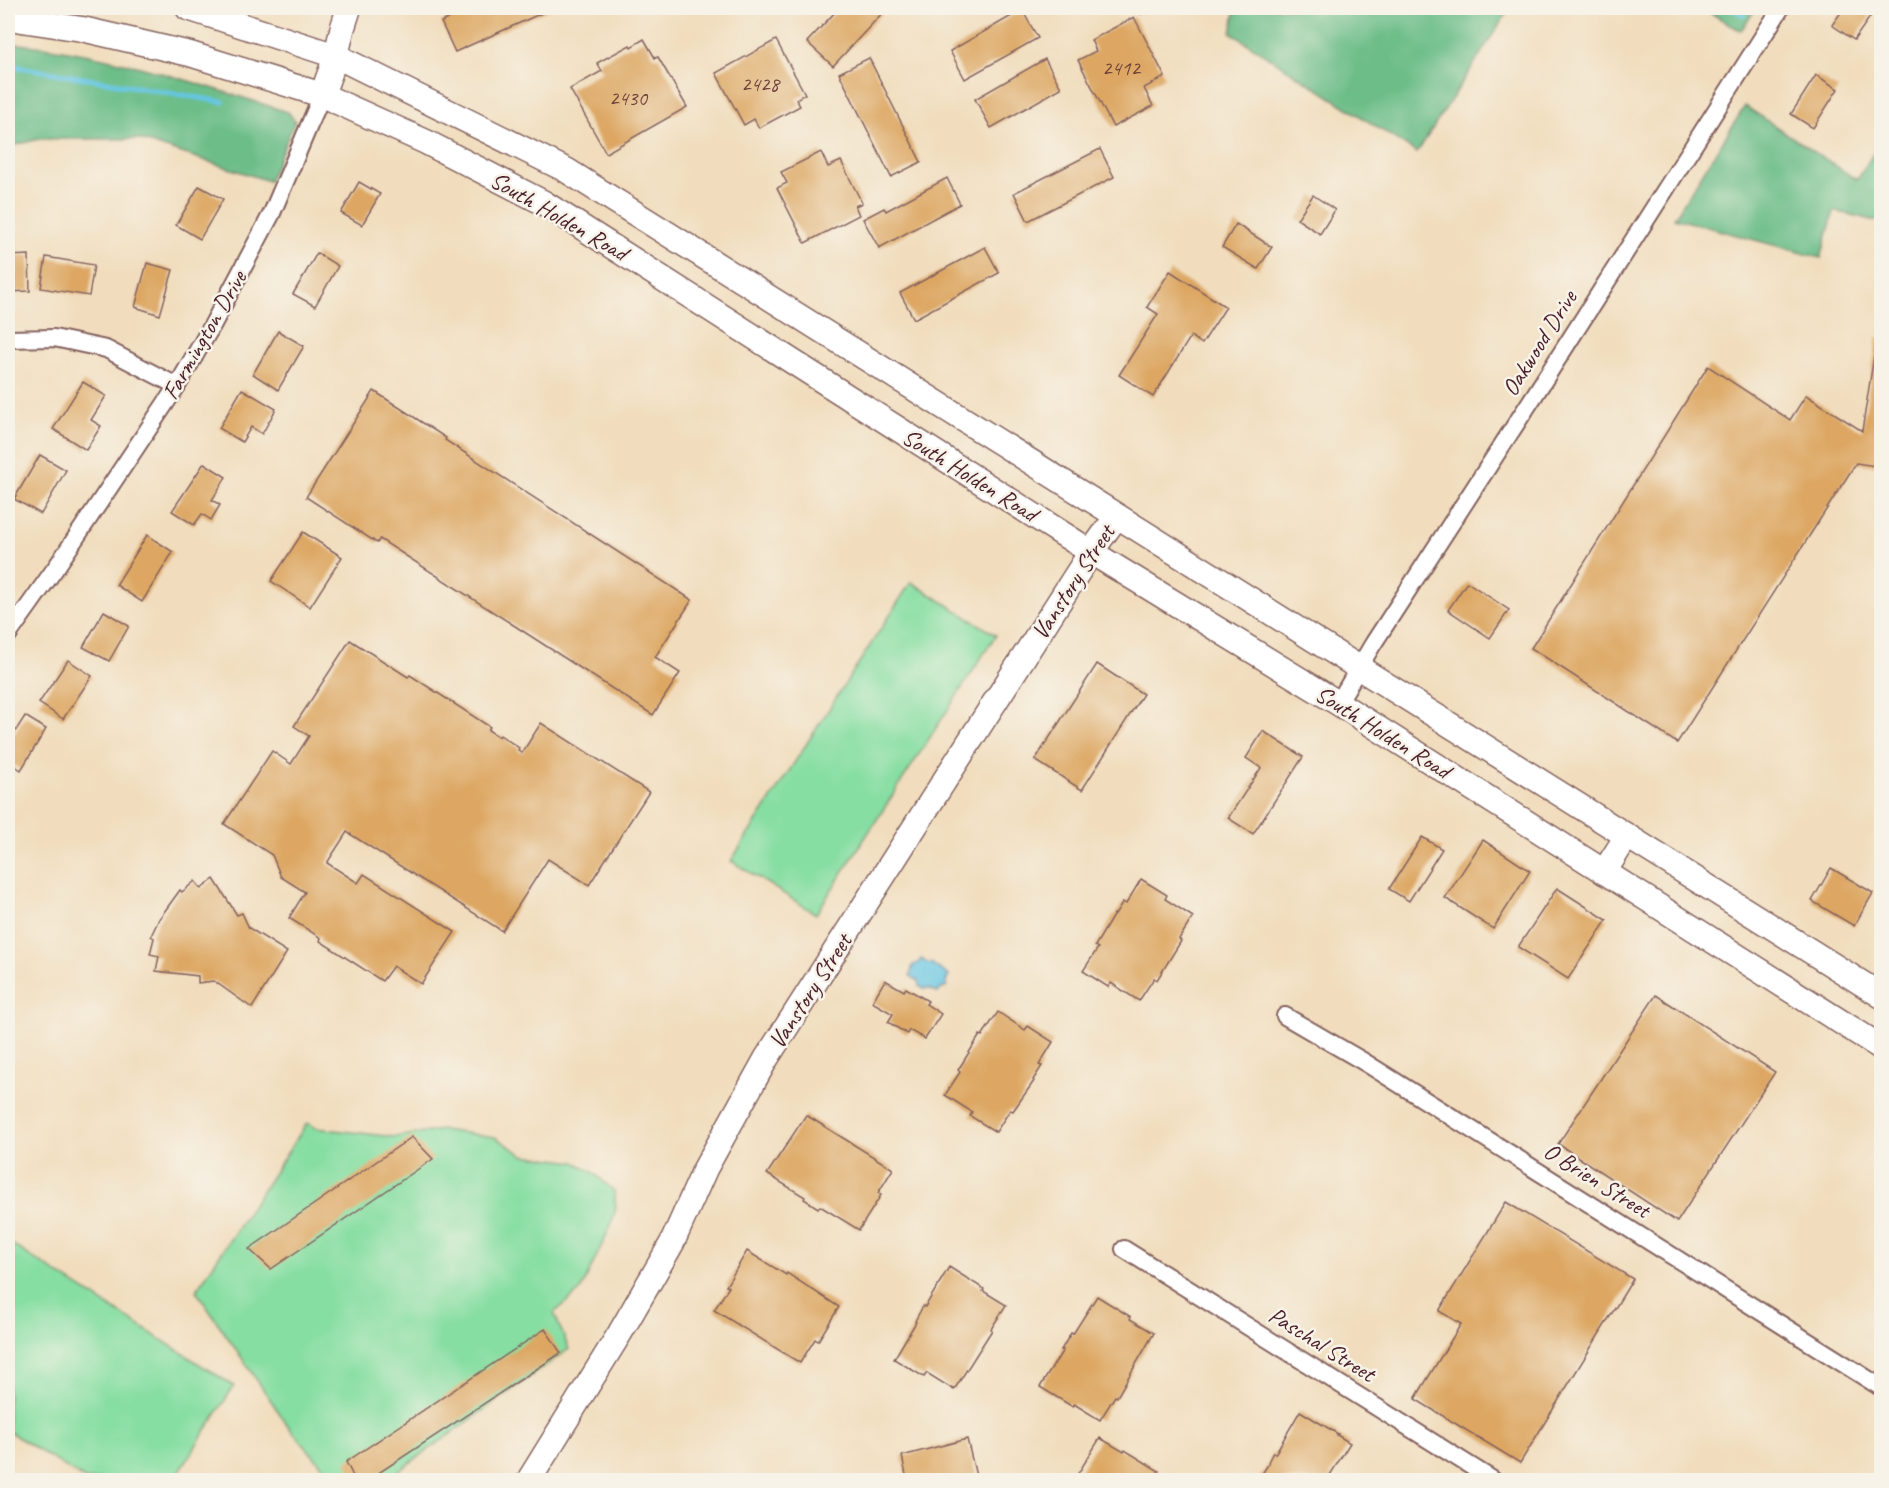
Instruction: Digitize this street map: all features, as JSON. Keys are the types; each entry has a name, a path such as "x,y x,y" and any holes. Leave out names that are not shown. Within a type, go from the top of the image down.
{"main road":[{"name":"South Holden Road","path":"188,8 336,56 566,170 1881,996"},
{"name":"Farmington Drive","path":"322,95 336,56 349,8"},
{"name":"South Holden Road","path":"8,18 82,29 190,54 322,95 426,142 544,203 1091,552 1338,703 1881,1048"},
{"name":"Vanstory Street","path":"529,1480 620,1333 672,1243 705,1169 766,1059 1091,552 1117,516"},
{"path":"1604,872 1627,836"}],"street":[{"name":"Oakwood Drive","path":"1338,703 1780,8"},
{"name":"Farmington Drive","path":"8,636 177,386 213,324 272,213 322,95"},
{"path":"8,339 54,338 106,349 177,386"},
{"name":"O Brien Street","path":"1285,1016 1366,1063 1881,1388"},
{"name":"Paschal Street","path":"1125,1249 1493,1480"}],"green space":[{"path":"1236,8 1510,8 1417,153 1231,33"},
{"path":"1702,8 1756,8 1741,31"},
{"path":"8,43 79,53 150,70 288,112 295,121 269,181 138,139 39,139 8,147"},
{"path":"1745,106 1857,180 1881,141 1881,222 1834,211 1821,258 1674,218"},
{"path":"911,582 996,635 816,914 731,861"},
{"path":"307,1123 316,1128 395,1137 442,1130 495,1137 523,1155 575,1162 593,1172 614,1191 616,1208 611,1225 581,1290 554,1313 569,1349 386,1480 340,1480 325,1469 291,1430 196,1291"},
{"path":"8,1242 234,1386 174,1480 86,1480 8,1431"}],"water":[{"path":"921,959 949,976 946,981 947,986 938,993 919,986 919,981 910,976 913,965 919,963"}],"building":[{"path":"472,8 553,8 455,52 441,22"},
{"path":"839,8 887,8 833,66 807,42"},
{"path":"1138,8 1156,8 1141,14"},
{"path":"1844,8 1856,8 1870,17 1854,40 1832,25"},
{"path":"1022,10 1038,38 965,79 950,51"},
{"path":"1134,17 1165,77 1144,88 1153,106 1113,127 1078,60 1096,51 1091,40"},
{"path":"644,39 655,58 658,57 687,107 606,153 570,89 602,71 597,63"},
{"path":"776,40 805,94 796,99 800,106 759,128 754,119 744,125 716,73"},
{"path":"869,58 921,162 891,177 839,73"},
{"path":"1045,59 1061,88 991,128 975,99"},
{"path":"1816,75 1838,89 1813,128 1791,114"},
{"path":"1100,149 1114,177 1028,221 1014,193"},
{"path":"821,152 828,167 841,161 862,203 855,206 859,215 805,243 777,188 787,183 781,172"},
{"path":"947,178 960,204 879,248 863,219 884,208 886,211"},
{"path":"359,182 380,194 362,225 341,213"},
{"path":"199,186 223,199 200,239 176,225"},
{"path":"1313,195 1335,210 1320,234 1297,219"},
{"path":"1236,224 1272,247 1258,269 1222,247"},
{"path":"985,247 999,273 914,319 900,293"},
{"path":"317,253 338,266 315,306 293,294"},
{"path":"29,255 30,291 8,292 8,256"},
{"path":"46,257 94,265 89,296 41,288"},
{"path":"147,263 173,270 160,315 135,307"},
{"path":"1170,271 1226,307 1202,344 1191,336 1153,397 1119,375 1158,314 1147,307"},
{"path":"278,331 304,346 278,390 253,374"},
{"path":"1877,337 1882,338 1882,467 1856,463 1677,743 1531,648 1708,366 1790,420 1806,395 1862,431"},
{"path":"83,382 106,396 91,420 101,426 86,450 53,429"},
{"path":"242,389 276,409 262,434 251,427 242,442 219,428"},
{"path":"374,391 446,438 445,440 692,600 655,657 680,673 653,715 380,539 377,543 306,497"},
{"path":"40,455 66,470 41,514 14,499"},
{"path":"204,463 226,477 212,500 220,505 211,520 202,514 194,525 172,511"},
{"path":"303,532 342,557 310,607 271,581"},
{"path":"147,535 173,552 142,602 116,585"},
{"path":"1467,582 1509,610 1490,638 1448,610"},
{"path":"104,611 129,626 109,661 83,647"},
{"path":"350,640 408,677 410,675 490,727 488,730 499,737 500,735 519,748 518,750 522,753 541,723 649,792 589,885 548,859 502,931 347,832 327,863 358,883 364,874 455,932 421,984 393,966 382,981 289,918 305,892 281,877 272,855 224,824 272,751 291,764 309,736 294,726"},
{"path":"68,660 92,676 63,719 39,703"},
{"path":"1097,664 1143,694 1082,790 1035,760"},
{"path":"25,716 46,729 21,770 8,761 8,743"},
{"path":"1263,731 1303,757 1253,834 1228,818 1261,768 1246,758"},
{"path":"1422,837 1442,849 1409,901 1389,889"},
{"path":"1483,840 1530,871 1493,929 1445,898"},
{"path":"1831,868 1873,893 1854,926 1812,901"},
{"path":"214,879 237,915 242,913 249,928 287,952 252,1008 214,981 198,983 198,976 156,971 159,956 150,954 154,938 151,936 159,919 180,890 182,892 195,881 201,889"},
{"path":"1141,879 1167,895 1165,899 1193,917 1157,980 1154,978 1139,1001 1111,983 1108,987 1083,971 1098,948 1095,946 1114,914 1123,902 1126,904"},
{"path":"1557,888 1607,920 1568,979 1518,947"},
{"path":"885,980 904,991 906,988 928,1001 926,1004 941,1014 925,1039 909,1030 907,1034 888,1022 893,1014 872,1002"},
{"path":"1656,995 1775,1072 1677,1222 1558,1144"},
{"path":"998,1012 1025,1030 1028,1026 1053,1042 1039,1065 1042,1066 1034,1081 1013,1111 1010,1110 996,1132 970,1116 972,1112 945,1095 980,1035 982,1036"},
{"path":"806,1115 893,1169 878,1193 881,1195 859,1230 820,1206 818,1208 804,1199 805,1197 767,1174"},
{"path":"412,1137 433,1159 271,1269 249,1249"},
{"path":"1506,1202 1633,1279 1520,1463 1415,1399 1461,1324 1439,1311"},
{"path":"747,1251 786,1275 787,1273 839,1307 818,1341 815,1339 800,1363 714,1310 729,1287 726,1286"},
{"path":"949,1267 1006,1305 954,1390 927,1373 924,1377 894,1359 923,1306 925,1307"},
{"path":"1097,1296 1154,1333 1117,1397 1115,1396 1100,1420 1040,1387 1071,1333 1073,1334"},
{"path":"545,1329 561,1353 368,1480 355,1480 346,1462"},
{"path":"1300,1411 1350,1443 1330,1475 1332,1476 1329,1480 1258,1480 1273,1452 1275,1454"},
{"path":"1100,1438 1159,1471 1153,1480 1074,1480"},
{"path":"967,1439 977,1480 907,1480 902,1456"}],"waterway":[{"path":"1731,8 1744,15"},
{"path":"8,65 223,102"}]}
